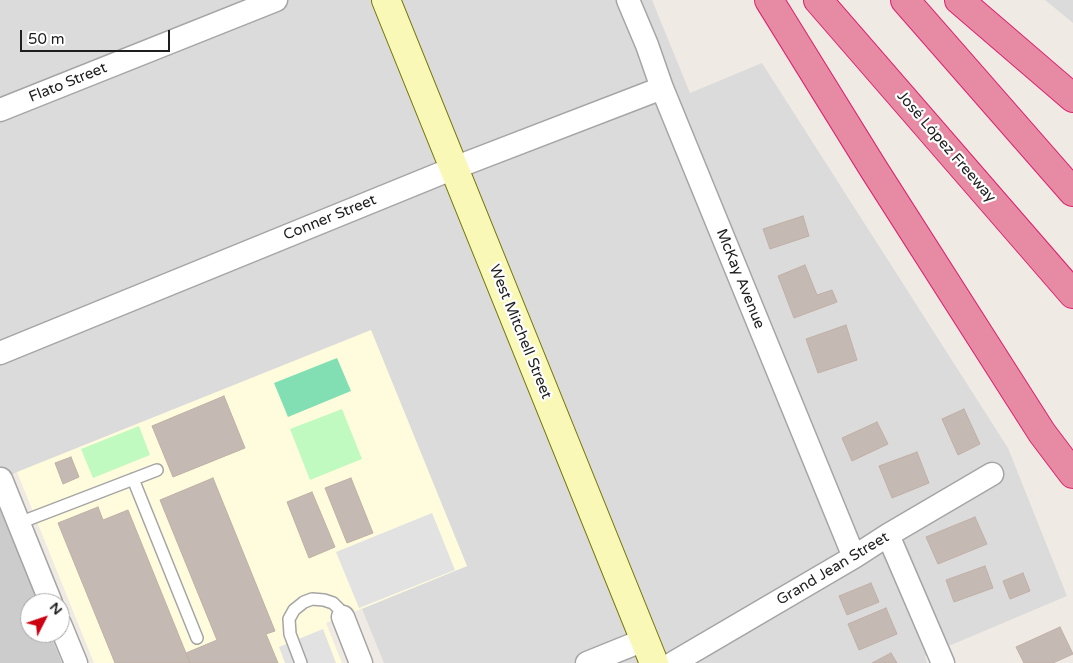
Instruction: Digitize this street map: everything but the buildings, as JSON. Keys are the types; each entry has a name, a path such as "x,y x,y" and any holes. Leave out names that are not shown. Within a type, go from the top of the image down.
{"highway":[{"path":"769,0 873,168 1036,424 1073,474"},
{"name":"José López Freeway","path":"818,0 1073,294"},
{"path":"905,0 1073,192"},
{"path":"959,0 1073,98"}],"street":[{"name":"Flato Street","path":"0,110 276,0"},
{"name":"West Mitchell Street","path":"386,0 649,652"},
{"name":"McKay Avenue","path":"628,0 647,45 662,88 854,557"},
{"name":"Conner Street","path":"0,353 454,168 662,88"},
{"name":"Grand Jean Street","path":"673,663 992,474"},
{"path":"0,479 47,593"},
{"path":"888,535 943,663"},
{"path":"343,617 361,663"},
{"path":"68,643 76,663"},
{"path":"587,663 649,652"}],"lane":[{"path":"18,523 157,470"},
{"path":"133,479 197,638"},
{"path":"302,663 290,634 289,620 294,610 304,602 312,599 324,600 339,609 343,617"}],"shaded area":[{"path":"0,0 652,0 690,93 762,63 1008,448 1067,596 925,656 927,663 384,663 362,609 467,566 17,472 0,480"},
{"path":"1045,0 1073,0 1073,23"},
{"path":"371,330 467,566 326,623 342,663 94,663 70,603 70,593 66,593 17,472"},
{"path":"0,506 34,593 20,593 20,643 54,643 62,663 0,663"},
{"path":"432,513 455,570 359,608 336,552"},
{"path":"323,629 336,663 285,663 279,647"}],"green space":[{"path":"337,358 351,391 288,417 274,383"},
{"path":"342,409 362,459 310,480 290,429"},
{"path":"139,426 150,455 93,478 81,449"}]}
